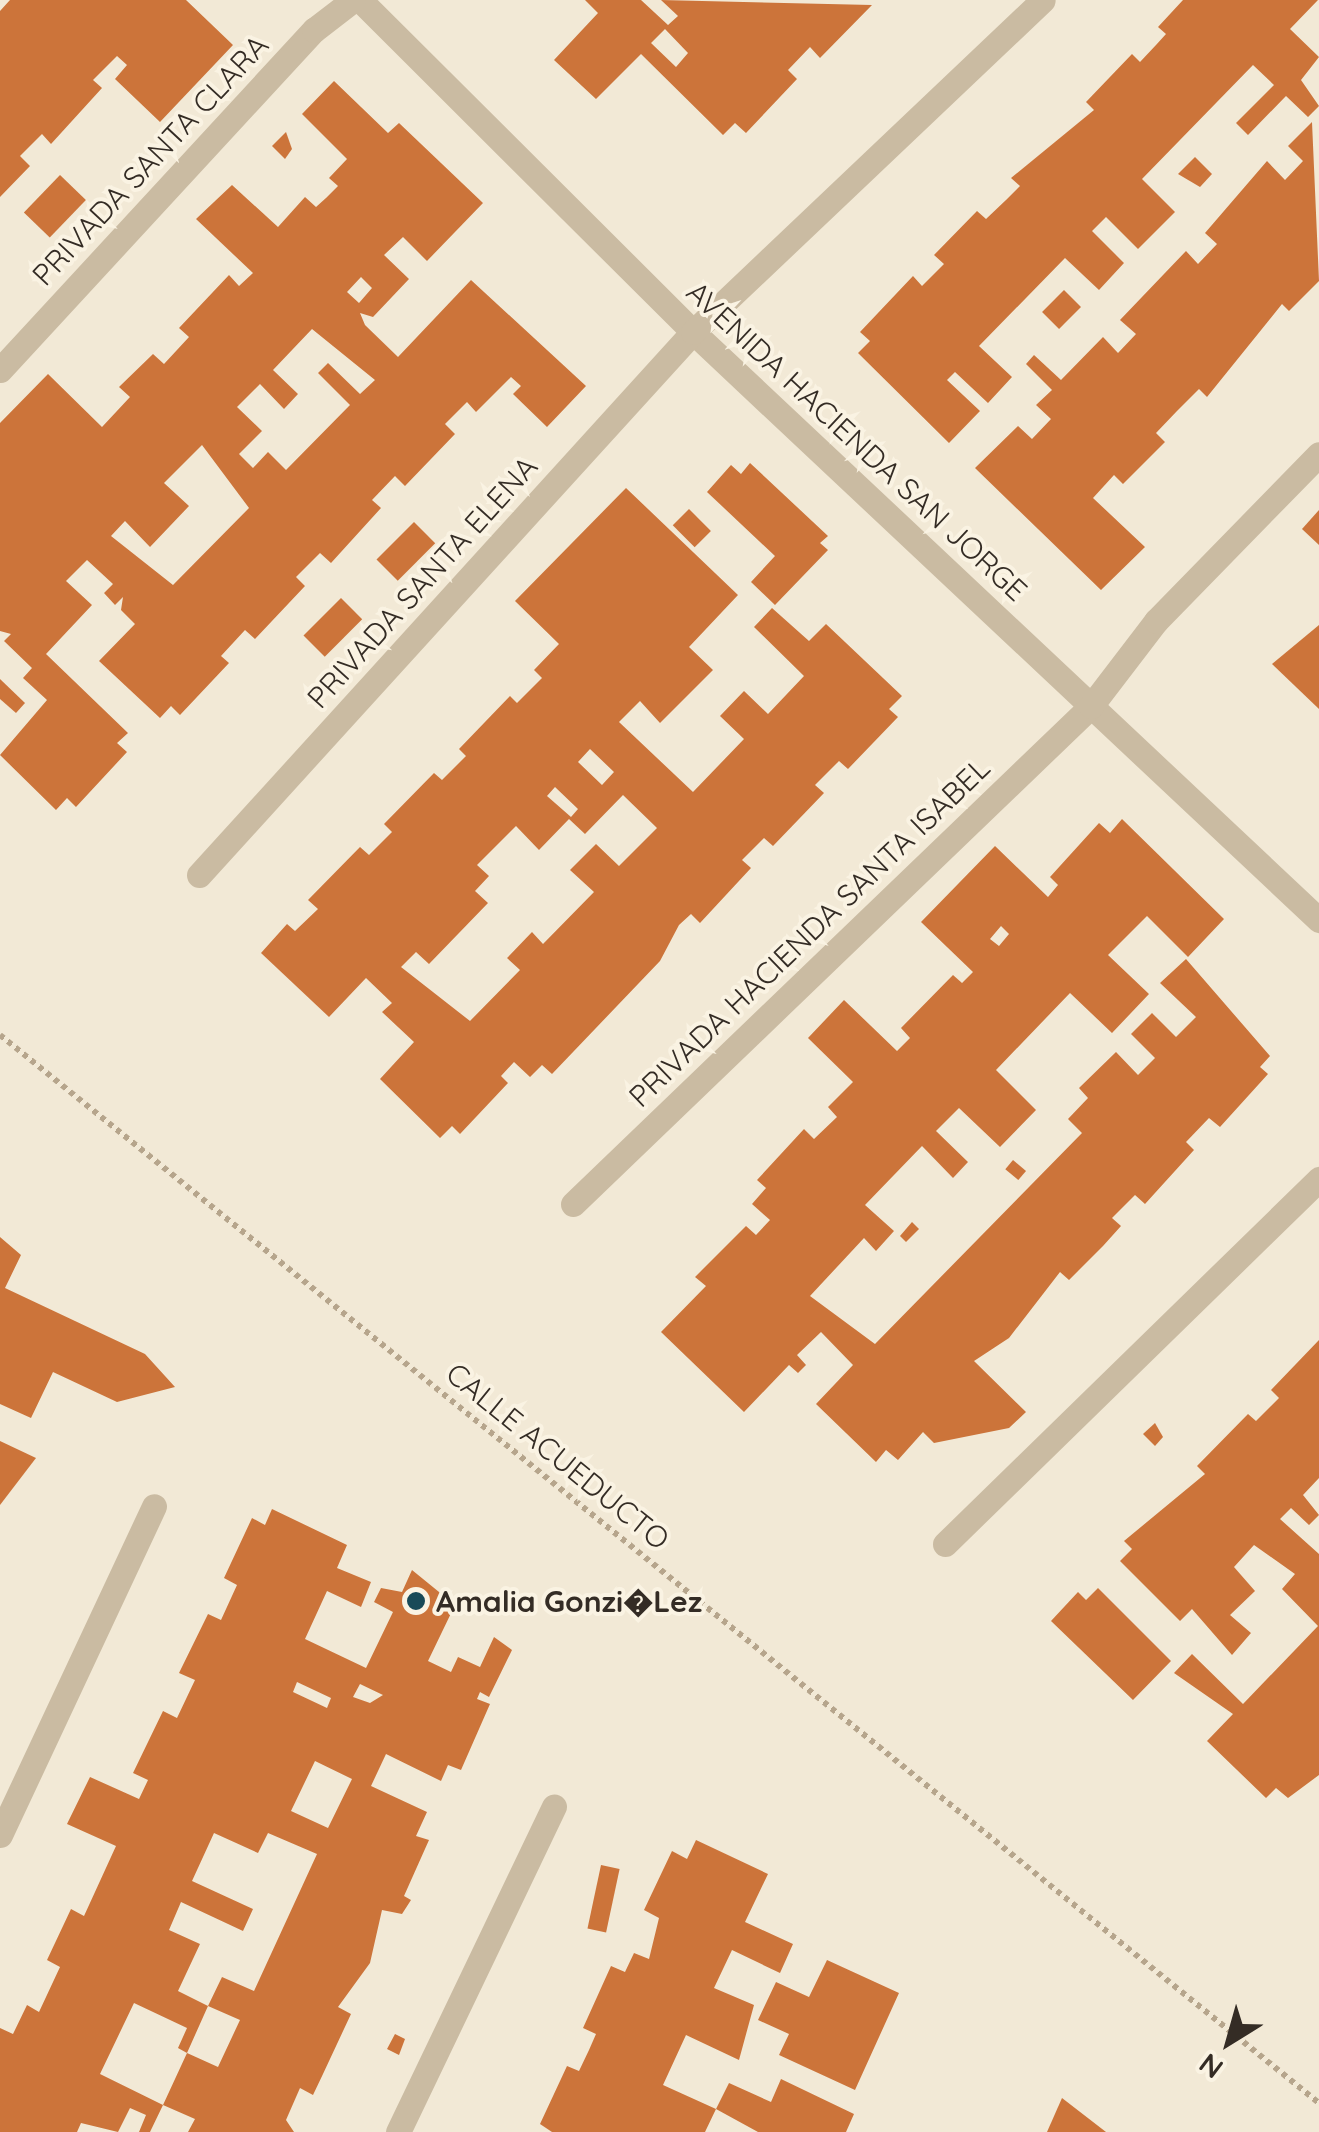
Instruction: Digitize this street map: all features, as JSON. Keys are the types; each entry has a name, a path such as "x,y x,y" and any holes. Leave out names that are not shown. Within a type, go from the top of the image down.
{"street":[{"name":"AVENIDA HACIENDA SAN JORGE","path":"357,0 693,332 1319,920"},
{"name":"PRIVADA SANTA CLARA","path":"0,370 314,30 357,0"},
{"name":"PRIVADA SANTA ELENA","path":"199,875 693,332 1043,0"},
{"name":"PRIVADA HACIENDA SANTA ISABEL","path":"572,1204 1091,706 1156,621 1319,454"},
{"path":"944,1544 1319,1179"},
{"path":"0,1834 154,1506"},
{"path":"398,2132 554,1806"}],"path":[{"name":"CALLE ACUEDUCTO","path":"0,1035 1319,2103"}],"building":[{"path":"10,0 186,0 233,45 160,122 115,79 127,65 117,56 93,80 102,88 51,144 42,134 20,156 30,166 0,197 0,11"},
{"path":"585,0 641,0 668,25 678,16 661,0 872,5 820,58 810,47 788,70 797,79 746,133 735,123 723,135 641,54 596,99 554,60 598,13","holes":["665,29 688,53 676,67 651,43"]},
{"path":"1183,0 1318,0 1290,29 1319,57 1301,80 1319,106 1308,117 1286,96 1248,135 1236,123 1274,85 1253,65 1142,179 1175,212 1138,249 1106,217 1092,231 1124,263 1099,290 1065,258 979,346 1012,377 988,403 955,372 947,380 980,411 949,443 858,353 870,341 860,332 913,276 922,286 944,264 934,255 977,211 986,219 1020,186 1011,178 1094,110 1086,102 1132,54 1140,62 1166,34 1158,27"},
{"path":"334,81 388,133 399,123 483,203 427,261 403,237 384,255 409,279 373,317 360,313 365,325 398,357 471,280 586,386 547,427 513,394 521,386 511,377 476,412 467,402 445,424 455,434 405,486 395,476 372,500 381,508 331,563 320,553 296,577 305,586 255,639 245,630 221,656 229,663 180,715 171,706 160,718 99,661 135,624 121,610 123,597 115,605 104,593 113,584 87,560 66,581 92,605 46,654 128,733 117,743 127,752 76,807 67,798 56,810 0,755 47,700 23,678 32,668 4,641 11,634 0,631 0,423 48,374 102,427 130,397 119,387 153,354 164,364 189,337 179,328 229,275 239,286 253,273 196,219 232,185 278,227 305,197 316,207 326,198 338,186 329,178 347,159 302,114","holes":["361,277 372,288 359,303 347,292","312,329 375,380 360,394 328,363 318,373 350,405 286,470 268,452 253,468 239,454 262,431 237,407 260,384 284,409 298,394 273,370","202,445 249,508 173,585 111,536 125,521 150,547 189,506 164,483"]},
{"path":"1312,122 1319,281 1289,311 1282,304 1207,397 1199,389 1177,411 1156,433 1165,442 1123,484 1114,475 1093,498 1145,547 1101,590 975,468 1018,426 1032,439 1051,419 1036,405 1052,390 1026,364 1034,355 1061,380 1103,337 1118,353 1136,334 1120,320 1186,251 1198,264 1217,244 1205,233 1267,161 1285,180 1303,161 1288,146"},
{"path":"286,132 292,149 285,159 272,146"},
{"path":"1195,157 1212,174 1200,187 1178,174"},
{"path":"60,175 86,200 50,237 24,212"},
{"path":"1064,290 1081,307 1059,329 1042,312"},
{"path":"750,463 828,536 820,543 828,550 775,605 751,582 775,556 707,492 731,465 741,474"},
{"path":"626,488 738,595 689,647 713,670 660,723 640,701 619,722 693,792 744,739 720,716 744,691 768,714 804,676 754,627 772,608 809,641 826,624 902,696 889,709 898,717 848,769 839,761 815,785 824,793 773,846 764,838 742,860 751,868 700,923 691,914 679,925 660,961 552,1074 542,1065 530,1077 514,1062 501,1076 508,1083 460,1134 452,1126 440,1138 380,1079 414,1042 382,1012 392,1003 366,978 329,1017 261,953 287,924 295,931 318,909 308,900 360,847 369,855 392,832 384,824 434,773 442,780 466,756 459,749 510,696 517,703 542,678 534,670 559,644 515,601","holes":["590,749 614,772 602,785 578,762","555,787 578,809 571,817 547,796","623,795 657,828 619,866 596,844 570,870 594,892 543,944 532,932 507,958 520,970 470,1021 401,967 416,952 429,964 488,903 475,891 489,876 477,865 516,826 539,850 569,819 585,834"]},
{"path":"689,509 711,531 695,547 673,525"},
{"path":"1319,510 1319,545 1302,529"},
{"path":"414,522 435,543 398,581 377,559"},
{"path":"341,598 362,619 325,657 304,635"},
{"path":"1319,625 1319,709 1272,664"},
{"path":"0,679 25,703 16,713 0,699"},
{"path":"1122,819 1224,919 1188,957 1147,916 1108,955 1149,994 1112,1033 1070,993 996,1070 1036,1110 1000,1147 959,1108 936,1131 968,1162 953,1178 922,1146 865,1205 894,1231 876,1251 864,1238 810,1296 875,1344 1082,1133 1068,1119 1088,1098 1079,1088 1116,1052 1138,1075 1155,1058 1131,1034 1152,1013 1176,1037 1196,1017 1160,983 1186,959 1270,1056 1260,1067 1268,1074 1220,1127 1209,1118 1186,1142 1194,1150 1145,1204 1135,1195 1112,1218 1121,1226 1103,1246 1069,1280 1060,1272 1009,1338 974,1361 1026,1412 1009,1428 934,1443 923,1432 898,1460 886,1450 876,1462 816,1404 853,1365 821,1332 797,1355 806,1365 798,1373 789,1365 744,1412 661,1332 706,1286 695,1277 746,1226 756,1235 770,1220 752,1204 766,1188 757,1180 804,1129 814,1139 837,1117 828,1107 853,1082 808,1038 844,1000 897,1051 910,1038 901,1028 953,975 962,983 973,972 921,922 995,846 1048,897 1058,885 1050,877 1099,823 1110,833","holes":["1001,926 1009,934 999,946 990,939"]},
{"path":"1013,1160 1026,1171 1018,1180 1005,1169"},
{"path":"912,1222 919,1229 906,1242 900,1236"},
{"path":"0,1237 21,1255 5,1288 145,1354 175,1387 117,1402 53,1372 31,1418 0,1404"},
{"path":"1319,1340 1319,1478 1303,1495 1319,1515 1309,1525 1291,1508 1280,1519 1319,1554 1319,1775 1288,1798 1276,1788 1266,1798 1207,1741 1233,1714 1174,1673 1192,1654 1243,1704 1318,1626 1282,1589 1295,1574 1254,1545 1234,1567 1255,1591 1230,1615 1251,1633 1232,1655 1192,1609 1180,1621 1120,1561 1132,1549 1124,1541 1205,1474 1197,1466 1248,1414 1256,1421 1279,1398 1271,1390"},
{"path":"1155,1423 1163,1437 1155,1446 1143,1434"},
{"path":"0,1441 36,1458 0,1505"},
{"path":"272,1509 347,1545 337,1568 371,1582 361,1607 327,1591 305,1639 366,1668 393,1612 374,1602 381,1588 402,1592 412,1570 455,1605 428,1661 451,1672 458,1657 480,1667 494,1637 512,1650 489,1697 480,1692 477,1699 490,1704 461,1770 448,1765 441,1781 386,1754 371,1786 427,1812 416,1836 429,1840 404,1896 411,1900 402,1914 382,1910 370,1963 338,2007 351,2014 313,2095 300,2088 286,2120 294,2132 188,2132 195,2119 163,2105 150,2132 139,2132 146,2115 130,2108 118,2132 81,2123 77,2132 0,2132 0,2028 13,2034 27,2005 39,2012 60,1967 47,1960 71,1909 84,1916 116,1846 67,1824 90,1777 139,1799 148,1780 133,1773 163,1711 177,1718 195,1680 179,1673 208,1614 221,1620 237,1585 224,1578 252,1518 265,1525","holes":["297,1682 331,1698 327,1708 293,1692","360,1684 383,1695 370,1703 353,1697","315,1761 352,1779 328,1828 291,1811","214,1833 258,1853 268,1833 317,1854 254,1991 222,1977 208,2006 178,1991 200,1944 169,1930 181,1902 243,1931 253,1909 192,1881","134,2003 187,2028 178,2048 187,2053 163,2105 100,2074","208,2006 240,2020 218,2067 187,2053"]},
{"path":"1098,1588 1171,1661 1133,1700 1051,1621 1078,1592 1086,1600"},
{"path":"696,1840 768,1874 745,1922 793,1944 780,1973 732,1950 714,1988 754,2005 739,2060 686,2035 663,2085 716,2109 705,2132 552,2132 540,2124 567,2066 579,2071 589,2050 596,2034 583,2028 611,1966 625,1972 634,1953 649,1959 659,1918 644,1910 672,1851 687,1859"},
{"path":"601,1865 620,1869 606,1933 587,1929"},
{"path":"827,1960 899,1993 855,2090 779,2055 789,2034 758,2020 776,1982 809,1997"},
{"path":"395,2034 405,2039 399,2055 387,2049"},
{"path":"781,2079 854,2114 846,2132 758,2132 716,2109 729,2083 771,2102"},
{"path":"1062,2098 1106,2132 1047,2132"}],"place":[{"name":"Amalia Gonzi�Lez","path":"416,1601"}]}
